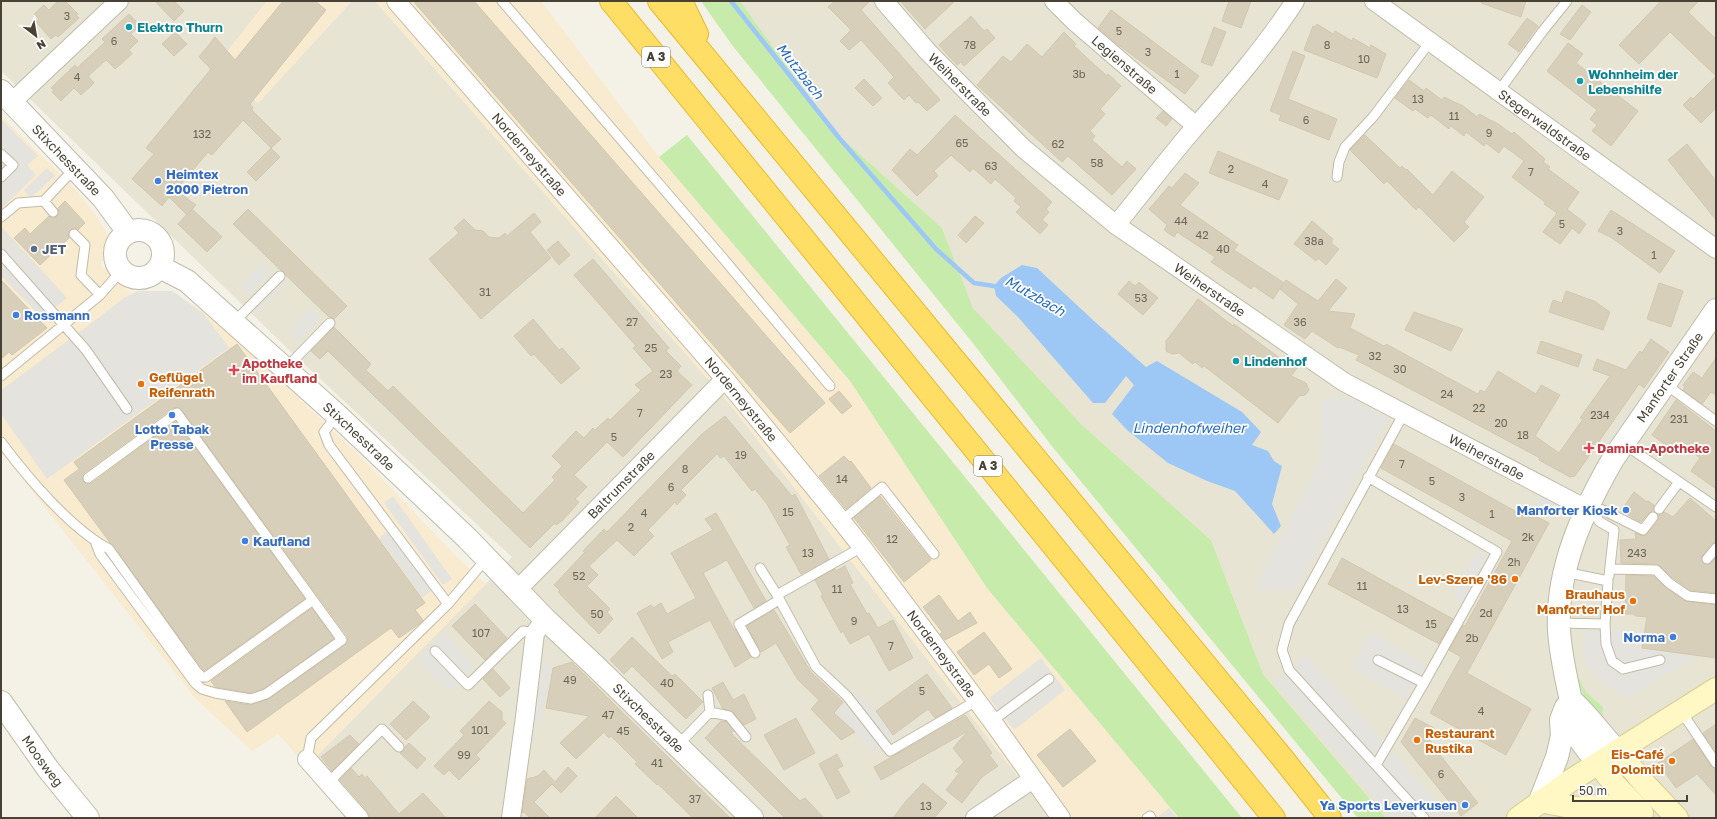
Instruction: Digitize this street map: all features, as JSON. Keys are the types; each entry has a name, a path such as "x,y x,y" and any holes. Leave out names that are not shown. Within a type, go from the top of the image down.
{"highway":[{"name":"A 3","path":"611,1 1274,818"},
{"path":"659,1 1284,760 1330,818"},
{"path":"681,1 717,72"}],"main road":[{"path":"1518,818 1540,801 1598,763 1716,689"},
{"path":"1617,751 1677,818"},
{"path":"1598,763 1615,785 1644,815"},
{"path":"1540,801 1576,808 1599,806 1623,807 1644,815"}],"street":[{"path":"5,98 119,1"},
{"name":"Norderneystraße","path":"396,1 725,379 841,521 992,721 1061,818"},
{"name":"Weiherstraße","path":"884,1 928,52 1024,148 1116,225 1344,382 1575,503 1588,508"},
{"name":"Legienstraße","path":"1054,1 1074,21 1196,126"},
{"path":"1116,225 1196,126 1237,80 1278,28 1295,1"},
{"name":"Stegerwaldstraße","path":"1374,1 1500,91 1716,250"},
{"name":"Stixchesstraße","path":"5,98 103,198 128,232"},
{"path":"144,230 151,233 158,238 162,244 164,252 160,268 149,277 142,279 127,276 121,271 115,258 117,243 128,232 144,230"},
{"name":"Stixchesstraße","path":"160,268 187,281 337,415 468,539 518,590 540,626 678,745 752,818"},
{"name":"Manforter Straße","path":"1598,763 1581,742 1569,714 1570,699 1562,656 1559,623 1560,602 1565,572 1573,543 1599,484 1624,444 1716,310"},
{"name":"Baltrumstraße","path":"518,590 725,379"},
{"path":"511,818 525,717 540,626"},
{"path":"1540,801 1557,757 1562,736 1561,720 1570,699 1583,711 1617,751"},
{"name":"Moosweg","path":"1,702 48,769 88,818"},
{"path":"307,759 358,818"},
{"path":"974,818 1033,779"}],"lane":[{"path":"502,1 717,251 830,386"},
{"path":"1500,91 1566,1"},
{"path":"1337,177 1339,162 1345,147 1373,117 1430,42"},
{"path":"1,154 13,165 1,177"},
{"path":"1,217 18,202 44,201 75,168"},
{"path":"44,201 53,212"},
{"path":"74,234 85,245 81,276 100,295"},
{"path":"1,254 86,350 127,409"},
{"path":"1,376 100,295 121,271"},
{"path":"234,322 280,276"},
{"path":"286,368 330,323"},
{"path":"1665,384 1716,421"},
{"path":"88,478 177,413 342,640 266,694 251,699 215,693 202,689 195,683 100,554 94,541"},
{"path":"1404,413 1289,624 1282,650 1289,670 1424,818"},
{"path":"337,415 324,432 329,445 448,604"},
{"path":"1,442 31,479 67,517 94,541 109,549 202,677 206,677 313,600"},
{"path":"1624,444 1716,507"},
{"path":"1368,477 1497,552 1424,683 1376,765"},
{"path":"1659,509 1679,482"},
{"path":"841,521 882,487 934,554"},
{"path":"1588,508 1603,510 1643,530 1653,517"},
{"path":"1588,508 1600,522 1614,530 1604,624 1606,644 1612,661 1623,669 1660,660"},
{"path":"755,653 739,624 778,598 862,547"},
{"path":"1707,559 1716,548"},
{"path":"307,759 312,738 448,604 486,559"},
{"path":"760,568 816,667 847,696 890,751 976,701"},
{"path":"1610,569 1656,570 1669,583 1688,596 1716,599"},
{"path":"1565,572 1608,581"},
{"path":"1559,623 1604,624"},
{"path":"435,651 468,685 523,631 540,626"},
{"path":"1378,660 1424,683"},
{"path":"992,721 1049,679"},
{"path":"708,695 710,712"},
{"path":"1681,711 1716,763"},
{"path":"678,745 710,712"},
{"path":"710,712 729,716 746,737"},
{"path":"328,783 382,729 399,747"},
{"path":"1147,818 1150,816 1151,818"}],"shaded area":[{"path":"1,1 267,1 215,67 258,103 352,1 375,1 729,403 1050,818 351,818 307,766 512,557 288,349 1,71"},
{"path":"267,1 352,1 258,103 215,67"},
{"path":"375,1 541,1 659,157 850,381 987,588 1179,818 1050,818 729,403"},
{"path":"740,1 1716,1 1716,818 1386,818 1263,674 1211,540 1083,426 972,308 942,228 834,131"},
{"path":"1,116 76,190 97,217 107,234 106,250 101,265 130,292 172,291 218,322 365,461 457,557 486,584 307,766 278,734 252,751 196,699 1,452"},
{"path":"1,119 38,156 27,165 36,175 1,209"},
{"path":"47,168 55,176 31,198 24,190"},
{"path":"1,226 67,298 42,318 1,276"},
{"path":"263,263 272,271 249,294 240,286"},
{"path":"283,281 286,284 257,313 254,310"},
{"path":"138,291 172,291 204,314 229,348 47,479 1,414 1,390 124,298"},
{"path":"311,308 321,318 299,341 289,331"},
{"path":"1322,398 1352,398 1388,418 1297,590 1254,590 1321,458"},
{"path":"1639,399 1643,402 1603,457 1599,454"},
{"path":"1541,494 1559,505 1553,516 1534,505"},
{"path":"393,496 452,579 443,585 384,503"},
{"path":"388,531 431,591 422,598 379,538"},
{"path":"1478,548 1487,560 1462,606 1453,593"},
{"path":"1586,630 1643,631 1641,649 1697,656 1629,697 1611,690 1597,677 1584,661"},
{"path":"1371,632 1425,665 1406,699 1351,668"},
{"path":"445,633 475,667 449,692 417,659"},
{"path":"1307,655 1451,818 1392,818 1274,682"},
{"path":"1041,658 1065,690 1014,730 989,698"},
{"path":"540,662 552,664 541,723 530,722"},
{"path":"858,693 874,710 893,736 875,751 834,713 843,702"},
{"path":"1169,808 1177,818 1156,818"}],"green space":[{"path":"701,1 740,1 834,131 942,228 973,308 1083,426 1211,540 1263,674 1386,818 1358,818 1051,445 972,342 732,45"},
{"path":"687,135 1242,818 1179,818 987,588 850,381 659,157"},
{"path":"1579,679 1586,692 1603,707 1602,719 1591,710 1577,681"}],"water":[{"name":"Lindenhofweiher","path":"1022,265 1037,268 1146,367 1157,361 1242,412 1261,432 1252,445 1268,451 1274,461 1282,466 1272,504 1281,526 1274,534 1235,491 1207,481 1168,463 1127,430 1112,414 1134,385 1126,376 1105,403 1093,403 1018,317 996,296 994,286 1001,278"}],"building":[{"path":"58,1 65,1 78,14 76,15 79,18 58,37 56,35 51,39 36,22 39,19 34,14 44,5 49,10"},
{"path":"155,1 174,1 184,11 174,21"},
{"path":"283,1 315,1 326,10 250,104 253,108 252,110 281,139 271,148 243,120 212,155 208,152 176,190 196,205 187,215 169,197 162,206 132,179 154,154 146,148 211,69 199,57 215,37 235,60"},
{"path":"413,1 474,1 825,403 790,433"},
{"path":"835,1 870,1 861,10 940,100 927,111 918,102 916,103 909,95 904,100 888,83 894,77 861,40 849,50 840,41 851,30 828,7"},
{"path":"900,1 955,1 925,29"},
{"path":"1229,1 1251,1 1241,28 1222,21"},
{"path":"1481,1 1526,1 1521,17 1481,3"},
{"path":"1661,1 1699,1 1688,12 1716,39 1716,76 1670,32 1639,64 1619,45"},
{"path":"1582,5 1591,12 1570,40 1560,34"},
{"path":"1111,10 1199,76 1185,94 1117,44 1098,28"},
{"path":"129,14 140,25 131,34 138,41 129,50 132,54 115,69 106,60 88,76 94,83 81,95 74,88 61,101 52,92 54,90 51,88 75,65 77,68 105,42 102,39"},
{"path":"971,16 984,31 987,29 995,38 964,66 961,62 957,65 939,45"},
{"path":"1527,18 1538,26 1519,52 1508,44"},
{"path":"1317,24 1333,34 1335,31 1352,41 1353,38 1370,48 1371,45 1386,54 1377,78 1304,50 1313,26 1315,27"},
{"path":"1214,27 1226,32 1212,66 1201,62"},
{"path":"175,32 187,44 174,56 162,44"},
{"path":"1064,32 1076,44 1074,46 1107,76 1108,74 1121,86 1100,109 1105,114 1090,131 1095,136 1092,140 1122,167 1127,161 1136,169 1112,195 1068,156 1062,162 977,85 1003,56 1011,62 1027,44 1042,57"},
{"path":"1568,43 1583,54 1576,63 1638,111 1611,146 1592,131 1597,125 1590,119 1597,110 1547,71"},
{"path":"1293,51 1305,56 1288,99 1337,119 1329,140 1279,120 1281,115 1270,111"},
{"path":"1716,76 1716,108 1701,123 1683,105 1691,97 1693,99"},
{"path":"864,79 882,98 873,106 855,88"},
{"path":"1409,80 1424,91 1426,88 1442,100 1444,97 1463,106 1477,117 1479,114 1498,124 1512,134 1514,132 1545,159 1543,162 1550,167 1548,169 1579,192 1567,209 1586,224 1579,234 1572,228 1560,244 1543,232 1557,213 1512,177 1524,161 1504,146 1499,153 1486,143 1484,146 1466,132 1464,136 1451,126 1449,129 1431,115 1428,118 1415,109 1413,111 1395,98"},
{"path":"1163,111 1172,119 1166,126 1156,118"},
{"path":"955,115 1052,202 1046,209 1049,212 1042,220 1048,225 1040,234 1016,212 1021,207 1014,201 1016,198 995,179 991,184 973,168 970,172 951,155 934,171 938,176 917,196 892,170 910,149 917,155"},
{"path":"1365,135 1400,168 1402,166 1406,170 1407,169 1433,195 1452,171 1484,197 1464,222 1469,227 1454,242 1419,207 1416,210 1387,181 1384,184 1350,150"},
{"path":"1687,144 1716,181 1716,220 1668,160"},
{"path":"271,148 280,157 256,181 247,172"},
{"path":"1218,151 1288,180 1279,200 1209,173"},
{"path":"1185,173 1199,183 1180,205 1238,245 1234,250 1284,283 1286,280 1318,301 1336,279 1347,288 1328,311 1355,314 1350,328 1384,346 1386,344 1478,394 1480,390 1485,392 1498,371 1536,394 1541,385 1560,395 1535,436 1559,453 1583,419 1580,418 1610,376 1593,370 1597,359 1626,370 1640,351 1642,353 1651,339 1669,352 1644,388 1639,384 1575,476 1570,477 1539,460 1540,458 1356,360 1359,355 1339,347 1338,348 1312,331 1305,339 1284,325 1298,304 1280,289 1283,284 1273,299 1254,286 1251,289 1211,262 1215,257 1177,232 1174,237 1164,230 1167,225 1149,209 1169,186 1172,188"},
{"path":"65,201 85,223 78,230 75,228 70,230 68,233 69,238 40,265 14,238 25,228 30,234 49,216 54,218 56,217 59,214 58,208"},
{"path":"192,209 222,237 207,252 178,224"},
{"path":"248,209 347,306 334,319 329,317 233,224"},
{"path":"1611,210 1675,251 1660,273 1612,238 1598,231"},
{"path":"534,213 541,222 530,232 551,258 481,319 429,259 459,233 454,228 464,219 475,230 483,231 489,237 499,238 505,233 507,236"},
{"path":"975,216 984,223 966,243 958,235"},
{"path":"1312,221 1333,239 1331,243 1339,249 1326,265 1318,258 1316,261 1294,244"},
{"path":"558,241 570,255 559,265 547,250"},
{"path":"593,259 669,348 666,351 681,366 677,371 692,385 623,457 607,442 574,475 587,487 575,499 579,502 563,520 556,525 555,523 530,548 328,351 320,359 311,351 334,327 371,364 366,370 388,391 393,386 523,513 555,480 552,477 562,466 552,456 576,431 584,438 593,428 595,430 608,418 610,420 641,390 635,385 653,371 633,348 636,346 574,275"},
{"path":"1,280 47,328 12,355 9,352 1,359"},
{"path":"1129,281 1135,286 1139,282 1158,298 1143,315 1118,294"},
{"path":"1659,283 1683,291 1671,327 1647,319"},
{"path":"1566,291 1594,301 1610,312 1603,330 1549,312 1553,300 1562,303"},
{"name":"Lindenhof","path":"1198,299 1233,326 1234,324 1285,362 1287,360 1298,367 1291,376 1306,383 1309,390 1305,395 1299,396 1278,423 1204,366 1202,368 1195,362 1193,364 1179,353 1172,354 1166,351 1166,341"},
{"path":"1414,312 1463,329 1451,351 1405,330"},
{"path":"533,319 559,350 562,348 580,368 561,384 534,354 531,356 514,336"},
{"path":"1541,341 1582,355 1578,367 1537,353"},
{"name":"Kaufland","path":"237,344 425,603 415,610 423,620 419,624 399,638 391,628 247,732 225,701 250,705 269,699 345,645 348,640 347,636 180,408 173,408 84,473 82,476 83,481 86,484 92,483 176,421 305,599 204,671 64,480 79,469 74,462"},
{"path":"1716,358 1716,395 1711,392 1702,404 1683,390 1685,387 1683,385 1693,372 1702,378"},
{"path":"839,391 852,406 842,414 829,399"},
{"path":"1676,400 1716,431 1716,489 1691,471 1700,458 1676,440 1671,449 1652,435"},
{"path":"725,416 792,496 795,494 829,559 801,574 786,547 790,545 767,504 755,489 752,491 724,456 720,458 717,454 681,490 686,495 677,505 675,502 648,530 654,536 634,556 617,540 589,566 598,575 587,586 610,609 607,612 613,619 599,634 558,592 560,591 554,585 604,529 607,532 702,434"},
{"path":"1394,444 1526,517 1528,512 1549,523 1467,673 1531,709 1506,755 1430,713 1461,657 1449,650 1463,625 1465,626 1512,541 1381,468"},
{"path":"844,456 850,462 851,461 871,488 846,509 819,476"},
{"path":"1634,492 1647,502 1648,501 1654,505 1653,511 1649,513 1641,522 1621,511"},
{"path":"880,496 931,560 904,582 854,518"},
{"path":"1690,498 1716,521 1716,542 1711,544 1701,558 1703,563 1706,565 1711,563 1716,557 1716,593 1690,590 1657,564 1621,563 1620,540 1636,539 1635,533 1643,536 1646,535 1658,521 1659,515 1664,512 1673,517"},
{"path":"716,513 766,601 754,608 727,560 703,573 734,630 735,629 751,657 735,667 710,620 668,642 673,652 662,659 637,613 651,605 653,608 661,603 667,614 696,598 671,553 713,530 705,519"},
{"path":"1342,558 1453,619 1439,644 1328,584"},
{"path":"845,566 853,583 850,584 867,614 869,613 878,628 893,620 913,658 889,671 869,634 850,644 843,631 841,633 821,596 823,595 815,580 835,569 836,571"},
{"path":"1626,575 1653,576 1666,588 1685,601 1716,605 1716,658 1642,648 1647,617 1625,614"},
{"path":"939,595 958,621 970,612 977,623 945,640 940,634 942,632 923,607"},
{"path":"475,604 507,638 485,660 452,626"},
{"path":"312,608 334,639 263,689 251,693 215,687 211,681"},
{"path":"774,610 811,672 843,702 834,713 855,732 841,740 811,709 819,700 798,680 776,643 761,652 747,626"},
{"path":"984,632 1012,669 999,678 989,664 974,675 957,652"},
{"path":"632,637 672,676 675,674 703,702 686,719 632,666 624,674 610,660"},
{"path":"572,662 730,818 693,818 635,764 637,762 611,736 609,738 604,732 576,759 560,743 589,716 546,708 553,668"},
{"path":"493,669 510,688 500,697 483,679"},
{"path":"927,674 952,708 935,718 928,709 893,735 876,711"},
{"path":"723,682 733,700 744,694 756,719 744,725 733,712 723,709 712,688"},
{"path":"413,701 430,717 406,740 390,724"},
{"path":"489,701 502,712 502,720 506,723 476,755 480,759 459,780 449,770 444,775 434,766 464,735 460,731"},
{"path":"965,715 992,753 989,755 998,766 982,777 962,803 946,790 959,773 955,771 964,762 953,748 968,731 881,780 874,767"},
{"path":"796,718 815,753 784,770 764,735"},
{"path":"1415,718 1434,728 1429,739 1434,745 1433,746 1478,803 1461,816 1401,742"},
{"path":"721,721 726,721 734,731 731,733 800,801 805,798 824,818 785,818 705,738"},
{"path":"1716,724 1716,752 1703,733"},
{"path":"1070,729 1096,761 1063,787 1037,755"},
{"path":"350,735 359,744 332,771 321,757"},
{"path":"1693,739 1711,766 1716,769 1716,795 1697,774 1676,788 1658,763"},
{"path":"409,743 426,759 417,769 400,753"},
{"path":"837,754 843,766 837,769 850,792 837,799 819,764"},
{"path":"568,767 577,776 561,793 552,784 534,802 550,818 530,818 524,812 522,813 527,779 538,776 544,770 555,782"},
{"path":"351,768 359,777 362,774 365,778 367,776 399,814 423,793 446,818 371,818 367,811 340,780"},
{"path":"923,783 947,803 934,818 893,818 906,801"},
{"path":"616,796 638,818 595,818"}],"waterway":[{"name":"Mutzbach","path":"731,1 840,139 936,249 974,283 999,288"}],"place":[{"name":"Elektro Thurn","path":"129,27"},
{"name":"Wohnheim der Lebenshilfe","path":"1580,81"},
{"name":"Heimtex 2000 Pietron","path":"158,181"},
{"name":"JET","path":"34,249"},
{"name":"Rossmann","path":"16,315"},
{"name":"Lindenhof","path":"1236,361"},
{"name":"Apotheke im Kaufland","path":"234,370"},
{"name":"Geflügel Reifenrath","path":"141,384"},
{"name":"Lotto Tabak Presse","path":"172,415"},
{"name":"Damian-Apotheke","path":"1589,448"},
{"name":"Manforter Kiosk","path":"1626,510"},
{"name":"Kaufland","path":"245,541"},
{"name":"Lev-Szene '86","path":"1515,579"},
{"name":"Brauhaus Manforter Hof","path":"1633,601"},
{"name":"Norma","path":"1673,637"},
{"name":"Restaurant Rustika","path":"1417,740"},
{"name":"Eis-Café Dolomiti","path":"1672,761"},
{"name":"Ya Sports Leverkusen","path":"1465,805"}]}
